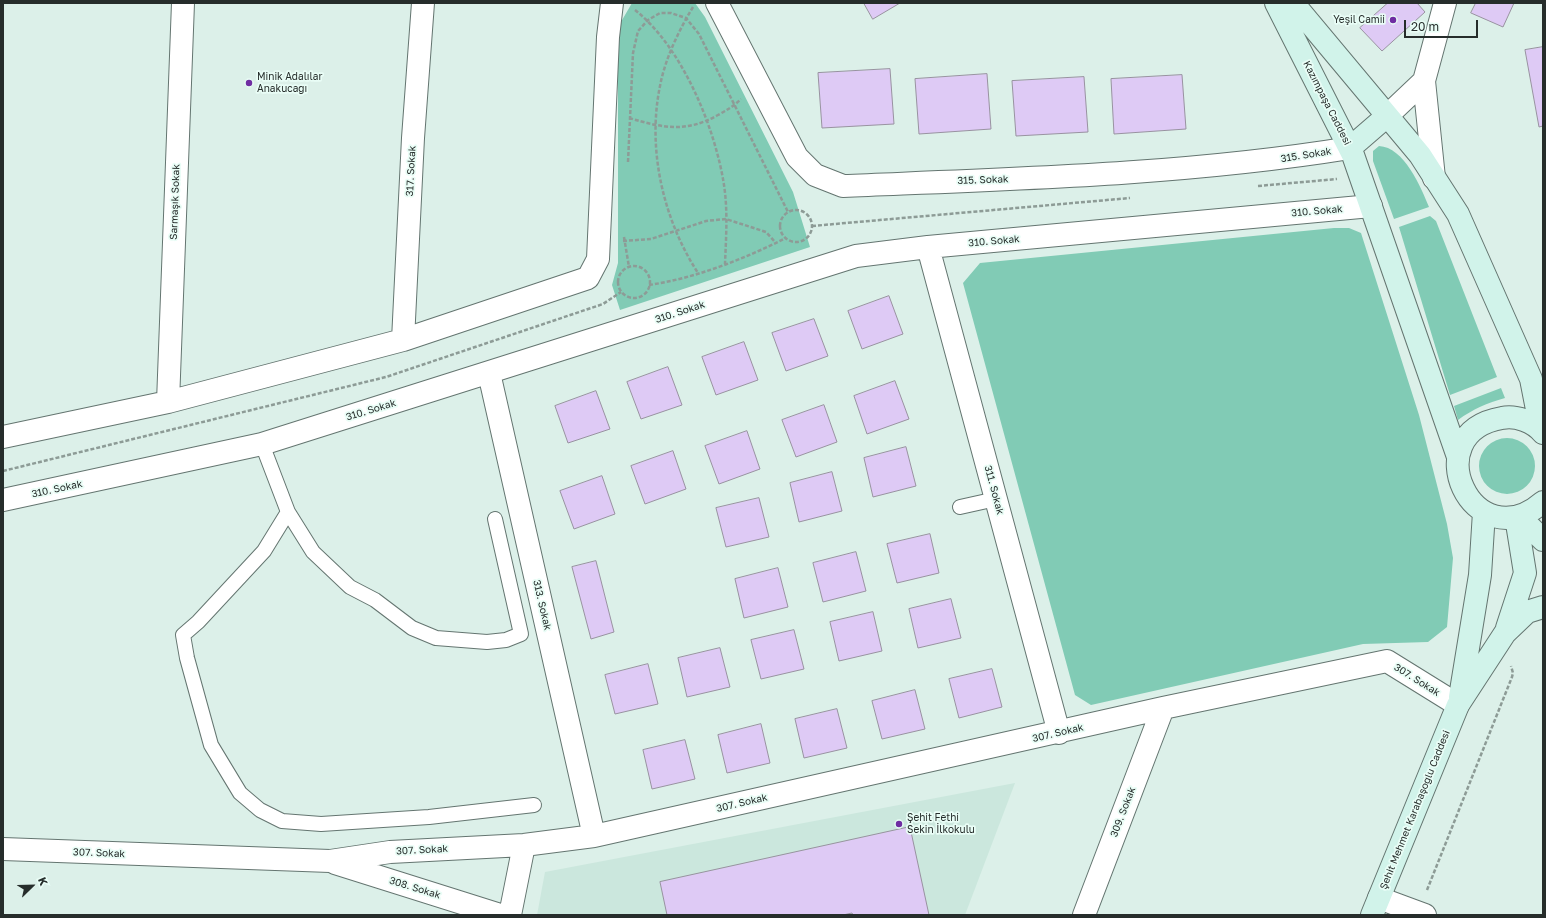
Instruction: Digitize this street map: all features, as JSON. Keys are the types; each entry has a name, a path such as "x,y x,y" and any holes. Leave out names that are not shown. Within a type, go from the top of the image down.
{"main road":[{"name":"Kazımpaşa Caddesi","path":"1276,3 1350,148 1458,457"},
{"path":"1293,3 1420,155 1458,214 1531,379 1542,432"},
{"path":"1350,148 1387,116"},
{"path":"1542,432 1530,423 1518,418 1504,417 1480,425 1470,434 1463,444 1458,457 1458,473 1462,489 1471,502 1484,512 1500,517 1518,516 1533,510 1543,502"},
{"name":"Şehit Mehmet Karabaşoğlu Caddesi","path":"1458,706 1480,575 1484,512"},
{"path":"1518,516 1543,540"},
{"path":"1506,633 1525,573 1518,516"},
{"path":"1506,633 1527,612 1543,607"},
{"name":"Şehit Mehmet Karabaşoğlu Caddesi","path":"1375,907 1458,706 1506,633"}],"street":[{"name":"Sarmaşık Sokak","path":"168,402 183,3"},
{"name":"317. Sokak","path":"403,340 413,138 423,3"},
{"name":"315. Sokak","path":"717,3 797,157 815,175 843,186 1063,177 1283,159 1350,148"},
{"path":"1434,178 1424,81 1445,3"},
{"path":"3,437 168,402 403,340 588,278 598,259 608,37 622,5"},
{"path":"1387,116 1424,81"},
{"name":"310. Sokak","path":"3,500 262,444 856,256 928,247 1371,206"},
{"name":"311. Sokak","path":"928,247 1059,733"},
{"name":"313. Sokak","path":"489,373 594,836"},
{"name":"307. Sokak","path":"3,849 330,862 390,852 524,845 594,836 1059,733 1163,708 1387,661 1458,706"},
{"name":"309. Sokak","path":"1084,915 1163,708"},
{"path":"510,915 524,845"},
{"name":"308. Sokak","path":"330,862 500,915"},
{"path":"1375,907 1422,913"}],"lane":[{"path":"262,444 288,512 314,552 350,587 375,600 412,628 436,638 487,642 506,640 521,634 496,519"},
{"path":"960,507 996,499"},
{"path":"288,512 264,550 198,622 183,635 187,658 211,745 240,793 260,810 282,821 321,824 429,817 534,806"}],"path":[{"path":"695,3 686,18 672,50 660,85 656,125 660,184 676,231 698,273"},
{"path":"622,5 648,20 672,50 687,76 708,121 724,185 726,218 725,264"},
{"path":"628,164 634,53 638,31 648,20 660,13 671,13 686,18 699,34 788,212"},
{"path":"604,110 656,125 674,128 688,127 708,121 735,105 758,81"},
{"path":"1251,187 1361,177"},
{"path":"812,226 1133,198"},
{"path":"799,210 806,213 812,226 806,239 799,242 792,242 781,233 780,226 781,219 788,212 799,210"},
{"path":"598,242 651,239 706,221 726,218 766,232 776,243"},
{"path":"624,236 629,266"},
{"path":"650,285 667,282 725,264 786,238"},
{"path":"629,266 641,267 646,271 650,278 650,285 646,292 634,298 621,292 618,285 618,278 621,272 629,266"},
{"path":"3,471 386,377 603,304 621,292"},
{"path":"1422,913 1512,677 1511,663"}],"shaded area":[{"name":"Şehit Fethi Sekin İlkokulu","path":"1015,783 965,915 537,915 545,872"}],"green space":[{"path":"632,3 695,3 705,17 793,192 810,247 620,310 612,285 618,263 618,27"},
{"path":"1379,146 1388,148 1404,160 1416,179 1429,207 1394,219 1373,161 1373,151"},
{"path":"1430,216 1436,221 1497,377 1450,395 1399,227"},
{"path":"1334,228 1349,228 1361,233 1419,415 1447,524 1453,558 1447,627 1428,642 1363,644 1091,705 1075,695 963,283 980,263"},
{"path":"1501,388 1505,398 1480,407 1458,420 1454,406"},
{"path":"1507,438 1518,440 1527,446 1533,455 1535,466 1533,477 1527,486 1518,492 1507,494 1496,492 1487,486 1481,477 1479,466 1481,455 1487,446 1496,440"}],"building":[{"path":"864,3 900,3 873,19"},
{"name":"Yeşil Camii","path":"1388,3 1417,3 1425,12 1382,51 1360,28"},
{"path":"1476,3 1514,3 1503,27 1471,13"},
{"path":"1543,47 1543,126 1539,127 1525,50"},
{"path":"890,69 894,124 822,128 818,73"},
{"path":"987,74 991,129 919,134 915,79"},
{"path":"1182,75 1186,129 1114,134 1111,79"},
{"path":"1084,77 1088,132 1016,136 1012,81"},
{"path":"889,296 903,334 862,349 848,311"},
{"path":"814,319 828,356 786,371 772,333"},
{"path":"744,342 758,380 716,395 702,357"},
{"path":"668,367 682,405 641,419 627,382"},
{"path":"895,381 909,419 867,434 854,396"},
{"path":"596,391 610,429 568,443 555,406"},
{"path":"824,405 837,442 796,457 782,420"},
{"path":"747,431 760,469 719,484 705,446"},
{"path":"906,447 916,486 873,497 864,458"},
{"path":"673,451 686,489 645,504 631,466"},
{"path":"832,472 842,511 799,522 790,483"},
{"path":"602,476 615,514 574,529 560,491"},
{"path":"759,498 769,537 726,547 716,508"},
{"path":"930,534 939,573 897,583 887,544"},
{"path":"856,552 866,591 823,602 813,563"},
{"path":"596,561 614,632 591,639 572,567"},
{"path":"778,568 788,607 744,618 735,579"},
{"path":"951,599 961,638 918,648 909,609"},
{"path":"873,612 882,651 839,661 830,622"},
{"path":"794,630 804,669 761,679 751,640"},
{"path":"720,648 730,687 687,697 678,658"},
{"path":"648,664 658,704 615,714 605,675"},
{"path":"992,669 1002,707 959,718 949,679"},
{"path":"915,690 925,729 882,739 872,701"},
{"path":"837,709 847,748 804,758 795,719"},
{"path":"761,724 770,763 727,773 718,735"},
{"path":"685,740 695,779 652,789 643,750"},
{"path":"910,827 929,915 853,915 852,913 843,915 667,915 660,882"}],"place":[{"name":"Yeşil Camii","path":"1393,20"},
{"name":"Minik Adalılar Anakucağı","path":"249,83"},
{"name":"Şehit Fethi Sekin İlkokulu","path":"899,824"}]}
